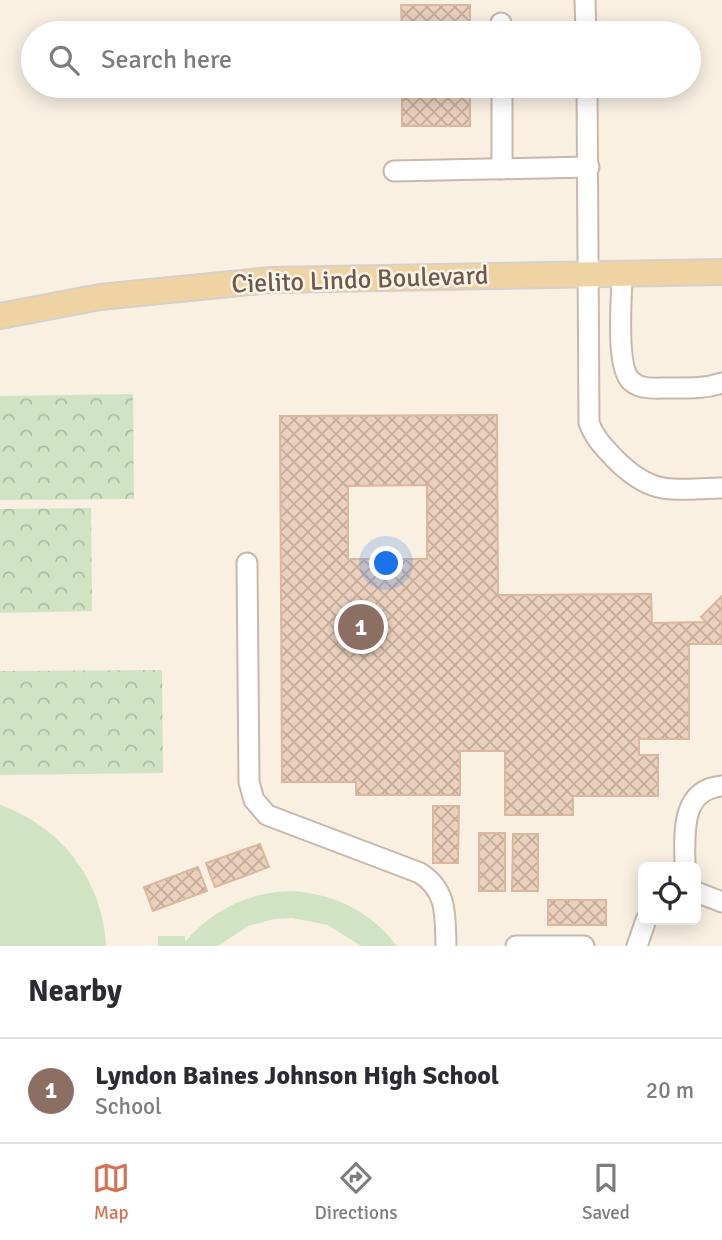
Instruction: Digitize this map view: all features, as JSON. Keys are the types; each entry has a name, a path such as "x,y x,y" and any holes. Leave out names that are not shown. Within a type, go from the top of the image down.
{"main road":[{"name":"Cielito Lindo Boulevard","path":"0,316 100,297 271,280 722,272"}],"street":[{"path":"585,0 586,21"},
{"path":"502,98 502,169"},
{"path":"587,98 587,409 595,438 634,478 649,486 666,489 722,488"},
{"path":"394,171 589,167"},
{"path":"622,274 623,366 630,380 638,386 653,388 701,388 722,383"},
{"path":"247,563 249,782 254,800 267,815 420,873 431,880 443,900 446,946"},
{"path":"685,862 685,822 690,806 703,791 722,786"},
{"path":"701,894 722,902"},
{"path":"637,946 644,925"},
{"path":"516,946 584,946"}],"green space":[{"path":"133,394 134,499 0,500 0,396"},
{"path":"91,508 92,611 0,613 0,509"},
{"path":"162,670 163,773 0,775 0,671"},
{"path":"0,805 22,814 42,827 75,859 97,900 106,946 0,946"},
{"path":"292,891 323,896 350,906 375,923 397,946 361,946 328,925 292,918 274,919 248,926 218,946 158,946 158,936 185,936 185,942 207,920 233,904 261,895"}],"building":[{"path":"401,5 470,5 470,21 402,21"},
{"path":"402,98 470,98 470,126 402,126"},
{"path":"497,415 498,595 651,594 652,623 706,622 701,617 722,596 722,644 689,644 689,739 639,739 639,755 658,755 658,796 573,796 573,815 505,815 505,751 460,751 460,795 356,795 356,782 282,782 280,416","holes":["427,485 427,559 348,559 348,486"]},
{"path":"433,806 459,806 458,863 433,863"},
{"path":"479,833 505,833 505,891 479,891"},
{"path":"513,834 538,834 538,891 512,891"},
{"path":"260,844 269,867 215,887 206,863"},
{"path":"198,867 207,891 153,911 144,887"},
{"path":"548,900 606,900 606,925 548,925"}],"place":[{"name":"Lyndon Baines Johnson High School","path":"361,627"}]}
